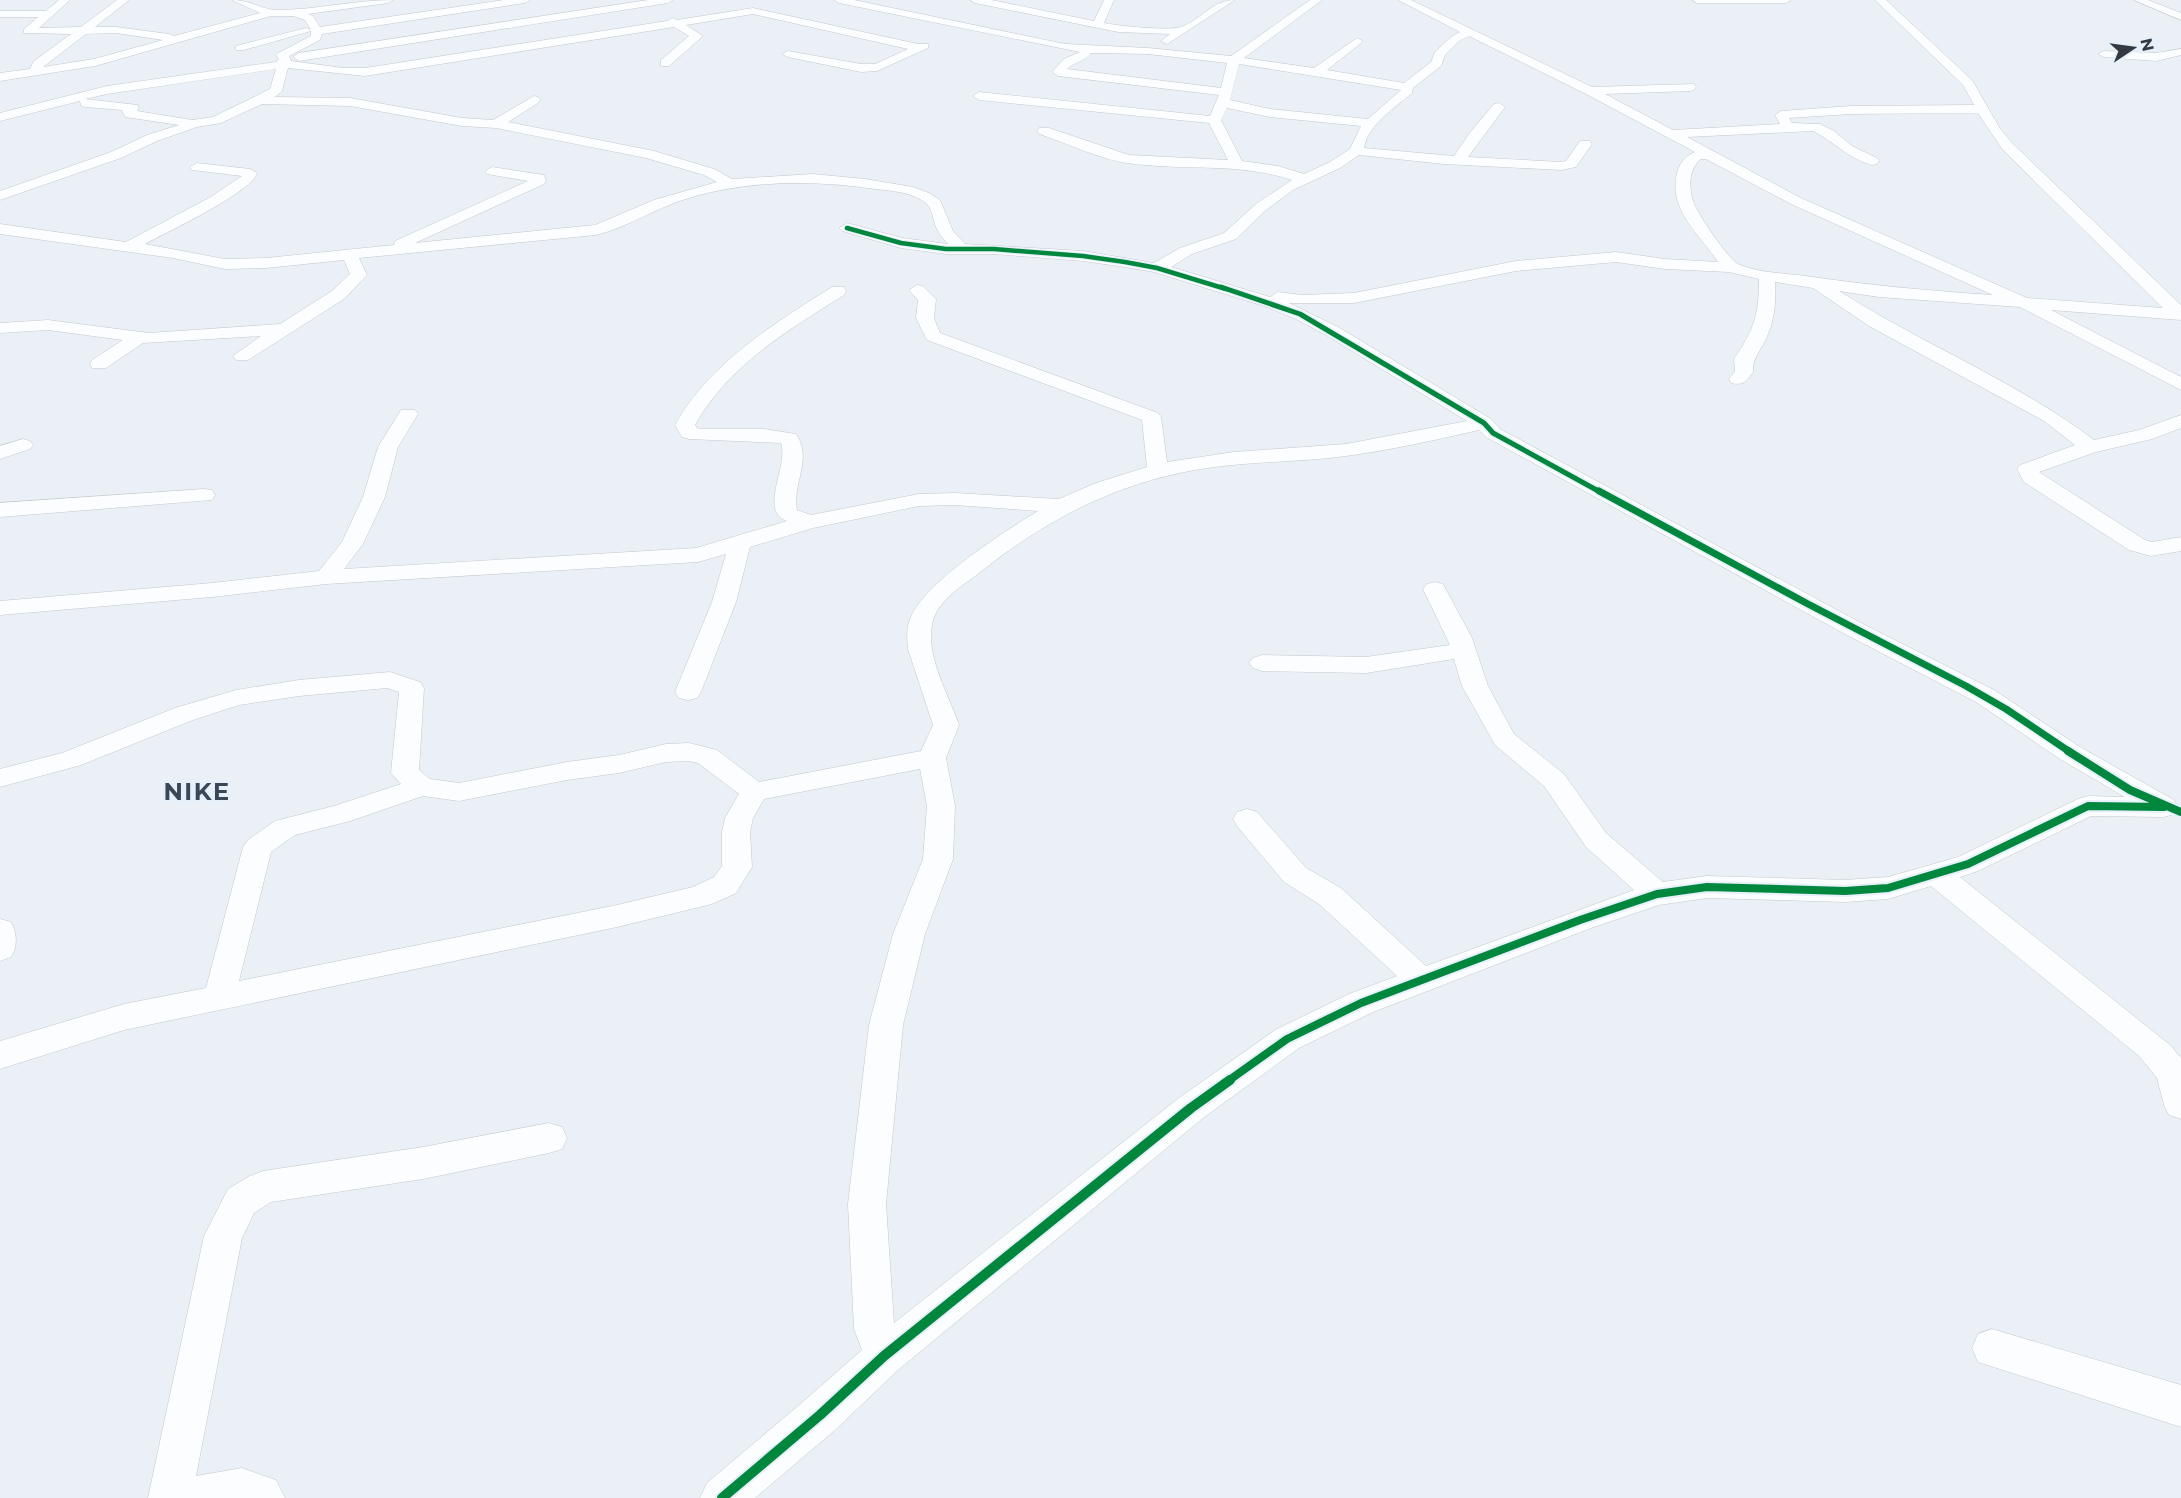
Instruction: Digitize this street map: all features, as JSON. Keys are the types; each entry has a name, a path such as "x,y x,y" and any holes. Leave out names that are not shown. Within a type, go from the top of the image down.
{"street":[{"path":"65,0 28,31 83,29 128,31 179,39"},
{"path":"34,72 38,64 124,0"},
{"path":"242,0 271,13"},
{"path":"0,76 63,69 271,13 294,14 388,0"},
{"path":"240,48 316,30 525,0"},
{"path":"621,0 675,22 698,36 688,41 665,63"},
{"path":"0,117 55,101 96,83 215,76 283,62 668,0"},
{"path":"839,0 1087,50 1144,51 1234,60 1406,87 1437,63 1439,54 1455,39 1469,32"},
{"path":"975,0 1128,30 1181,31"},
{"path":"1099,23 1109,0"},
{"path":"1144,51 1165,44 1230,0"},
{"path":"1214,120 1224,97 1234,60 1317,0"},
{"path":"1403,0 1590,91 1806,206 2029,304 2181,384"},
{"path":"1697,0 1786,0"},
{"path":"1880,0 1906,27 1923,39 1968,83 2007,146 2180,314"},
{"path":"2139,0 2181,17"},
{"path":"2146,0 2181,3"},
{"path":"283,62 351,73 759,11 919,48"},
{"path":"0,14 48,14"},
{"path":"0,196 194,124 216,120 276,91 283,62 282,55 316,38 316,30 309,18 294,14"},
{"path":"12,27 36,26"},
{"path":"788,54 867,68 878,67 940,39 979,29"},
{"path":"1314,73 1357,41"},
{"path":"1087,50 1084,55 1068,61 1058,72 1224,97 1235,107 1270,113 1371,123"},
{"path":"2104,54 2156,57 2181,52"},
{"path":"465,56 475,68"},
{"path":"63,69 96,83"},
{"path":"1356,151 1356,144 1371,123 1408,90 1406,87"},
{"path":"1590,91 1690,87"},
{"path":"980,96 1214,120"},
{"path":"260,100 350,102 462,122 496,124 649,154 709,172 730,184"},
{"path":"496,124 534,100"},
{"path":"55,101 129,107 133,108 128,111 130,114 225,129"},
{"path":"1459,160 1474,137 1499,107"},
{"path":"1788,127 1781,115 1851,110 1982,109"},
{"path":"1214,120 1237,165"},
{"path":"1672,134 1815,127 1829,134 1847,149 1872,161"},
{"path":"1044,131 1127,159 1237,165 1278,170 1305,179"},
{"path":"1157,268 1185,251 1230,236 1272,198 1335,165 1356,151 1567,166 1571,164 1585,144"},
{"path":"1708,154 1695,157 1687,165 1682,185 1692,217 1721,251 1729,267"},
{"path":"1120,173 1116,165 1119,161 1127,159"},
{"path":"128,247 214,201 248,179 250,173 197,167"},
{"path":"382,252 533,185 540,178 492,171"},
{"path":"0,229 173,253 225,264 266,263 596,231 615,225 657,204 690,193 766,179 806,178 841,180 912,193 931,200 940,212 943,228 961,250"},
{"path":"847,228 901,243 961,250 994,249 1083,256 1157,268 1282,307 1324,327 1484,423 1493,433 1616,501 1985,696 2100,771 2173,809"},
{"path":"0,247 31,233"},
{"path":"242,356 338,295 359,275 350,256"},
{"path":"1236,293 1302,300 1354,298 1487,271 1604,257 1665,264 1729,267 1767,276 1879,292 2180,314"},
{"path":"1738,379 1744,372 1743,359 1755,343 1762,326 1768,299 1767,276"},
{"path":"1814,282 1875,322 2051,417 2090,447"},
{"path":"917,290 927,299 925,318 933,336 1126,405 1151,417 1158,471"},
{"path":"809,522 787,514 784,498 792,471 793,446 789,438 759,435 700,435 689,433 685,425 708,390 741,358 804,312 838,291"},
{"path":"1324,327 1354,298"},
{"path":"0,328 48,325 139,337 287,329"},
{"path":"0,338 19,327"},
{"path":"99,364 139,337"},
{"path":"326,577 352,544 374,497 388,447 408,414"},
{"path":"2181,421 2145,435 2090,447 2027,469 2031,478 2137,545 2151,549 2181,544"},
{"path":"884,1356 874,1329 867,1204 886,1025 909,934 938,859 940,806 932,758 946,725 922,654 920,625 927,609 940,592 994,549 1060,506 1090,492 1158,471 1197,463 1348,449 1484,423"},
{"path":"0,453 23,445"},
{"path":"0,510 204,495"},
{"path":"0,608 212,590 326,577 687,555 740,543 809,522 919,500 956,499 1060,506"},
{"path":"688,692 724,602 740,543"},
{"path":"1435,589 1460,638 1475,686 1504,739 1554,780 1596,840 1657,894"},
{"path":"1262,663 1366,665 1464,650"},
{"path":"0,778 71,759 184,714 236,698 299,688 390,680 411,688 405,773 422,788"},
{"path":"219,998 258,846 285,828 340,814 422,788 459,792 567,771 619,764 666,753 690,752 707,756 754,792 932,758"},
{"path":"0,1055 124,1017 618,916 701,896 725,885 738,867 737,825 754,792"},
{"path":"722,1498 820,1415 884,1356 1191,1108 1287,1039 1360,1003 1580,920 1657,894 1707,887 1845,891 1888,888 1968,864 2088,806 2173,809"},
{"path":"1247,819 1294,875 1330,896 1422,981"},
{"path":"1936,874 2151,1047 2168,1064 2178,1082 2181,1105"},
{"path":"0,930 0,949"},
{"path":"170,1498 223,1236 241,1202 263,1187 423,1162 549,1138"},
{"path":"1992,1348 2181,1406"},
{"path":"195,1498 242,1490 261,1495 263,1498"}],"cycle path":[{"path":"847,228 901,243 946,249 994,249 1083,256 1157,268 1270,302 1300,314 1484,423 1493,433 1673,532 1966,686 2006,709 2104,775 2130,790 2181,812"},
{"path":"722,1498 820,1415 884,1356 1191,1108 1287,1039 1361,1003 1580,920 1657,894 1707,887 1845,891 1888,888 1968,864 2088,806 2164,807"}],"district":[{"name":"NIKE","path":"197,792"}]}
